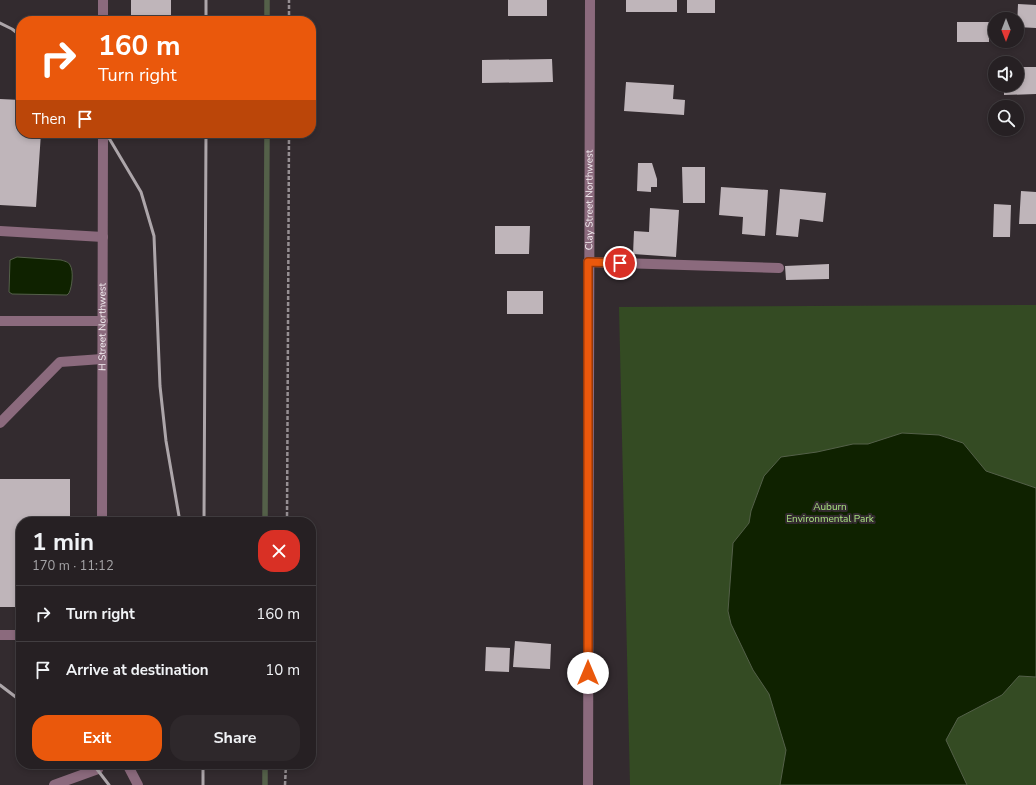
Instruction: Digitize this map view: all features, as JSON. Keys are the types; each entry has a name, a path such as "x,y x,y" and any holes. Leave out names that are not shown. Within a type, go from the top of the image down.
{"street":[{"path":"103,0 103,16"},
{"name":"Clay Street Northwest","path":"588,785 588,262 590,0"},
{"name":"H Street Northwest","path":"102,517 103,138"},
{"path":"0,231 103,237"},
{"path":"588,262 779,268"},
{"path":"0,321 103,321"},
{"path":"0,423 60,362 102,359"},
{"path":"0,635 16,635"},
{"path":"54,785 90,769"},
{"path":"130,769 138,785"}],"path":[{"path":"289,16 290,0"},
{"path":"287,517 289,138"},
{"path":"285,785 286,769"}],"green space":[{"name":"Auburn Environmental Park","path":"1036,305 1036,785 630,785 619,307"}],"shaded area":[{"path":"17,257 61,260 69,263 71,268 72,283 69,293 67,295 12,294 9,292 10,260"},
{"path":"902,433 939,435 963,443 986,471 1036,488 1036,677 1019,676 1002,695 958,718 946,740 967,785 780,785 786,750 769,694 753,670 731,624 728,611 733,543 749,523 751,511 764,476 781,457 817,452 853,444 868,444"}],"building":[{"path":"131,0 171,0 171,16 131,16"},
{"path":"508,0 547,0 547,16 508,16"},
{"path":"626,0 677,0 677,12 626,12"},
{"path":"687,0 715,0 715,13 687,13"},
{"path":"1018,4 1036,5 1036,28 1024,27 1024,12 1018,12"},
{"path":"957,22 988,22 988,42 957,42"},
{"path":"552,59 553,82 482,83 482,60"},
{"path":"1024,67 1036,67 1036,94 1004,95 1004,92 1024,92"},
{"path":"626,82 674,85 673,99 685,100 684,115 624,111"},
{"path":"0,99 16,100 16,138 41,138 36,207 0,205"},
{"path":"638,163 652,163 657,179 657,187 651,187 651,192 637,191"},
{"path":"682,167 705,167 705,203 683,203"},
{"path":"721,187 768,190 765,236 742,234 743,217 719,215"},
{"path":"780,189 826,193 823,222 800,219 798,237 776,235"},
{"path":"1021,191 1036,192 1036,224 1019,224"},
{"path":"994,204 1011,205 1010,237 993,237"},
{"path":"650,208 679,210 676,257 633,254 634,231 649,232"},
{"path":"495,226 530,226 529,254 495,254"},
{"path":"829,264 829,279 786,280 785,266"},
{"path":"507,291 543,291 543,314 507,314"},
{"path":"0,479 70,479 70,517 16,517 16,607 0,607"},
{"path":"515,641 551,644 550,669 513,667"},
{"path":"486,647 510,648 509,672 485,671"}],"waterway":[{"path":"267,0 267,16"},
{"path":"265,517 267,138"},
{"path":"265,769 265,785"}],"railway":[{"path":"206,0 206,16"},
{"path":"0,23 16,32"},
{"path":"109,138 141,192 154,236 160,386 166,441 179,517"},
{"path":"204,517 206,138"},
{"path":"0,685 16,697"},
{"path":"97,769 109,785"},
{"path":"203,769 203,785"}],"route":[{"path":"588,673 588,262 620,263"}]}
